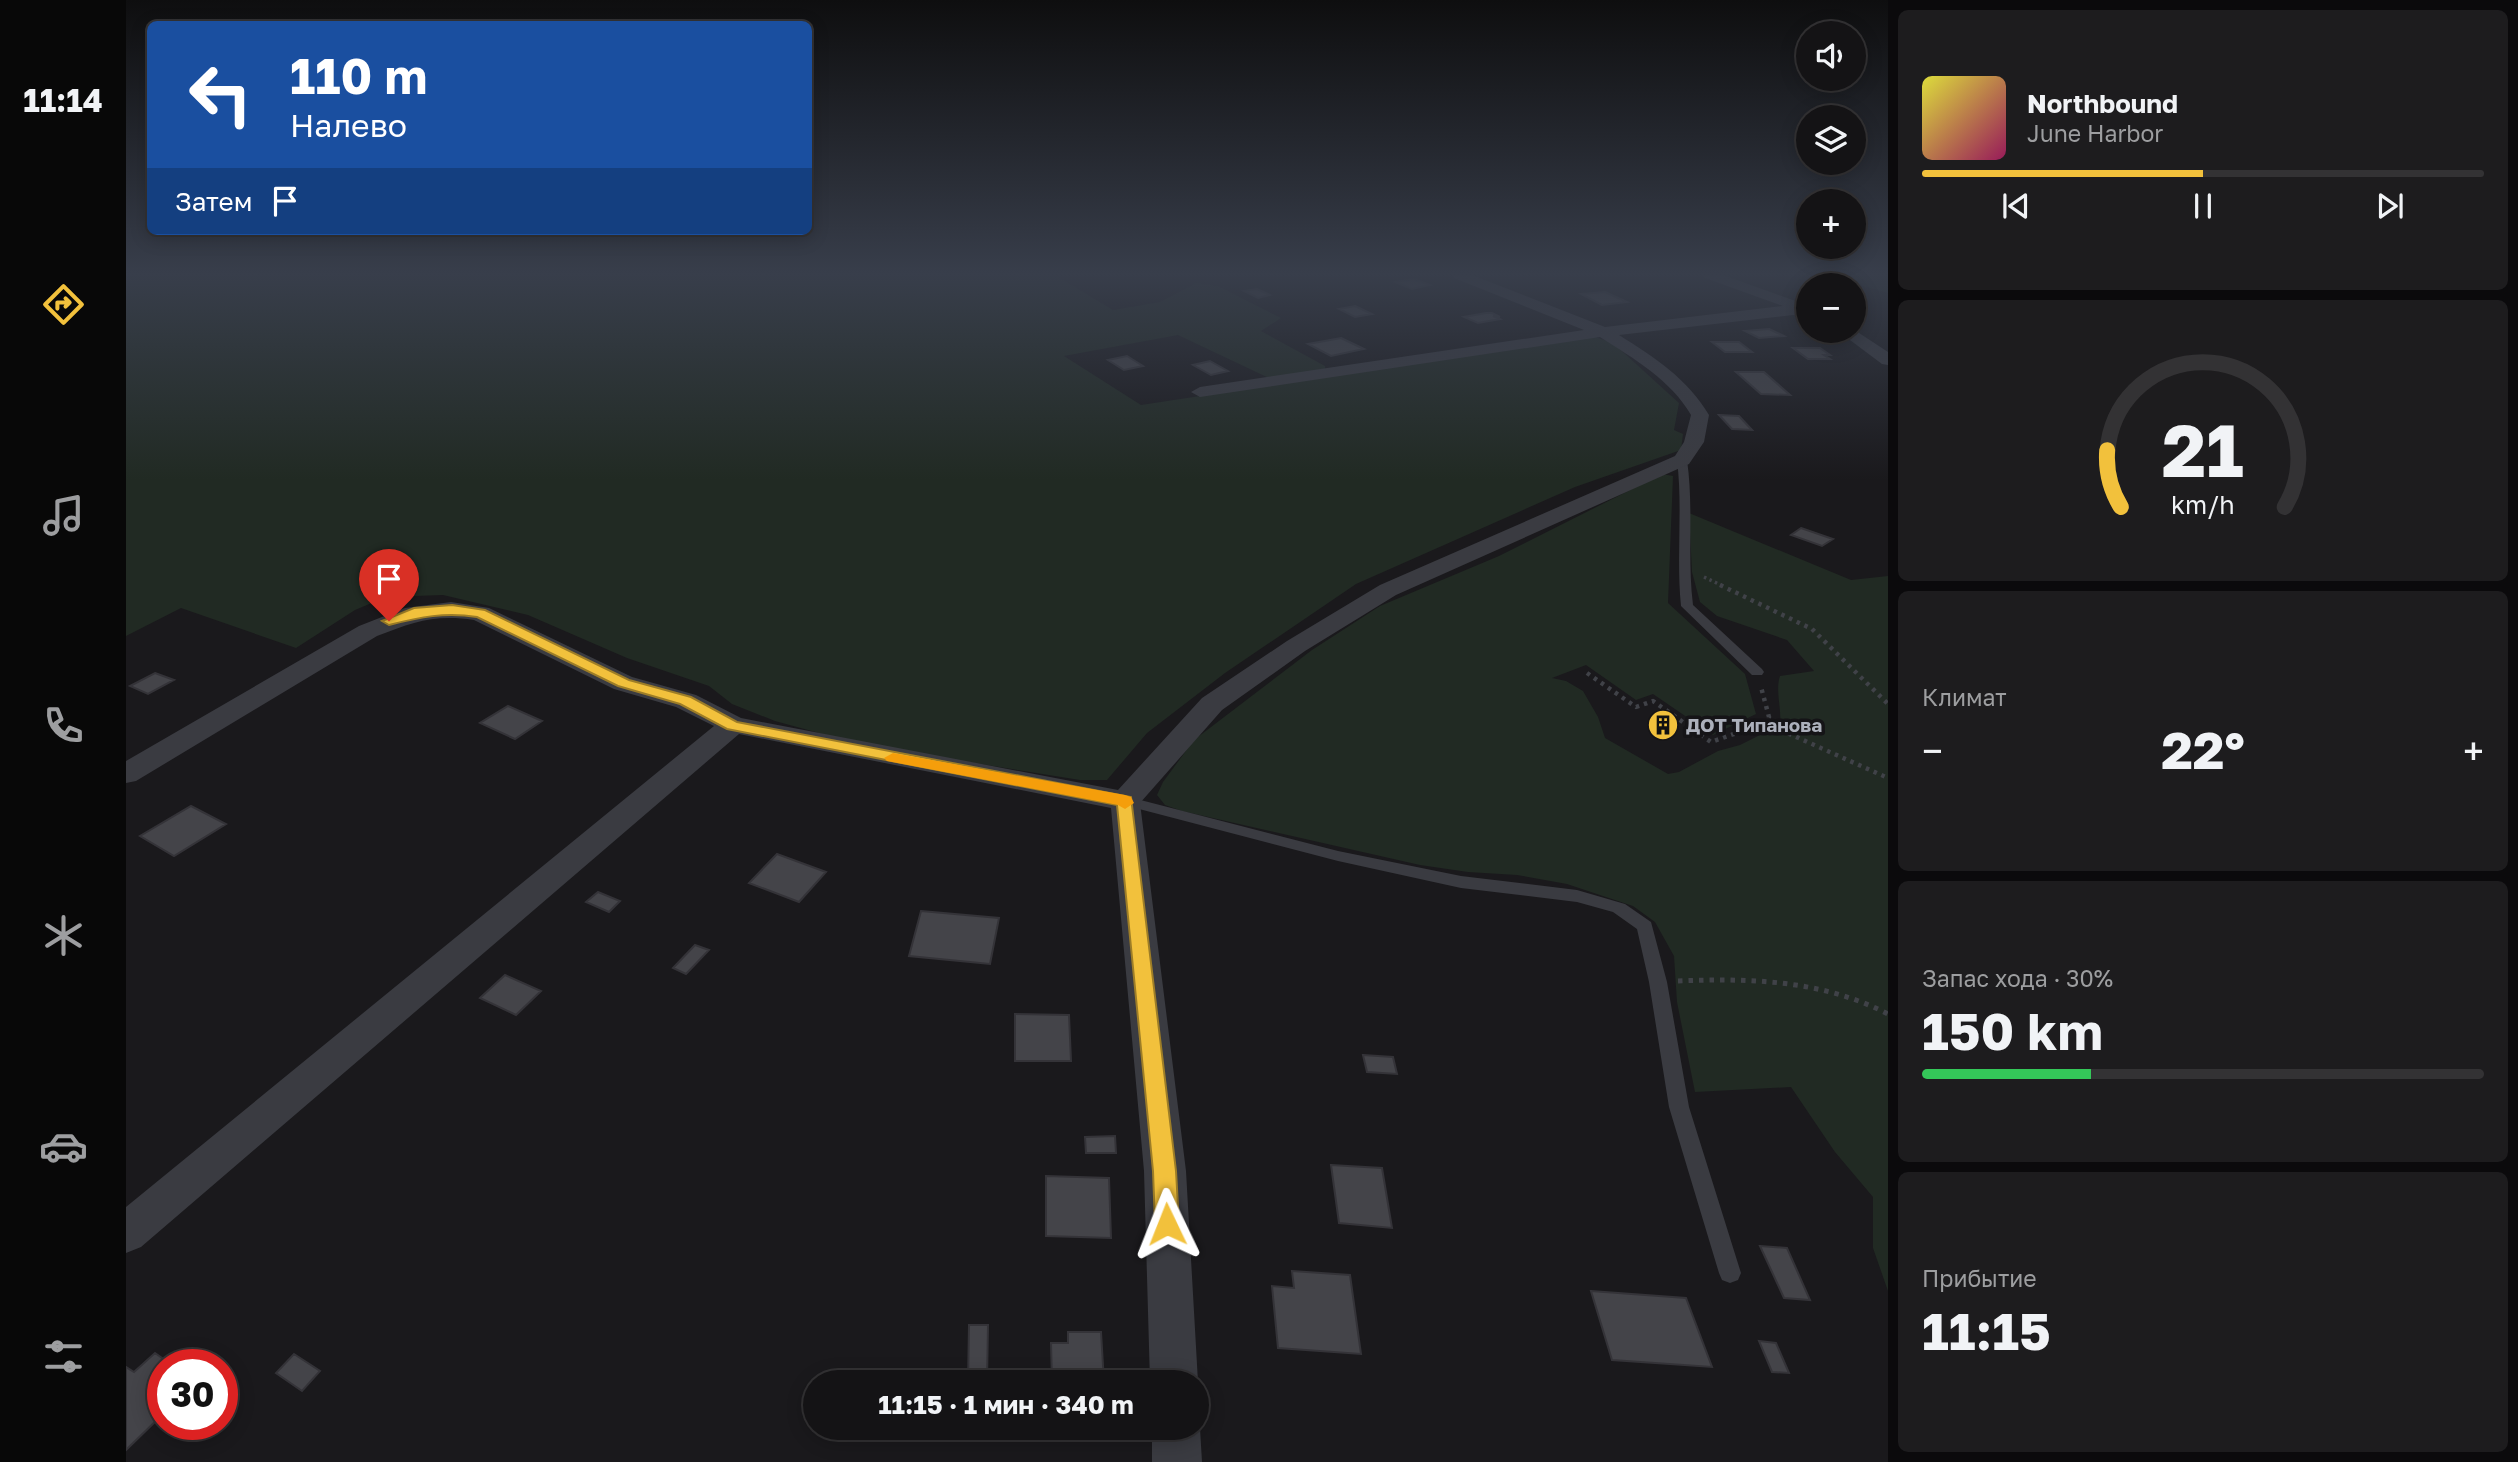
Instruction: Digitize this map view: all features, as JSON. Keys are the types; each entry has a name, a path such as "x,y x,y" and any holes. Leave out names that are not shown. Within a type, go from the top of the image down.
{"street":[{"path":"1200,392 1527,343"},
{"path":"1173,1370 1165,1171 1125,801 1212,704 1296,646 1388,590 1682,460 1694,442 1700,415 1692,401 1640,354 1621,343"},
{"path":"1864,343 1888,360"},
{"path":"126,774 368,631 414,613 452,609 480,613 623,683 686,701 733,725 1125,801"},
{"path":"126,1233 733,725"},
{"path":"1176,1440 1177,1462"}],"lane":[{"path":"1682,460 1685,482 1683,570 1687,606 1757,672"},
{"path":"1125,801 1461,883 1577,896 1619,908 1645,926 1658,982 1679,1107 1730,1272"}],"path":[{"path":"1683,570 1757,601 1812,629 1888,704"},
{"path":"1587,673 1636,707 1653,701 1712,742 1765,723 1769,717 1757,672"},
{"path":"1765,723 1888,778"},
{"path":"1658,982 1716,979 1784,984 1847,994 1888,1014"}],"shaded area":[{"path":"126,343 1133,343 1064,356 1141,405 1545,343 1613,343 1679,403 1674,430 1683,434 1681,450 1575,487 1356,584 1225,673 1147,733 1107,780 1080,780 906,752 775,721 732,704 709,686 627,658 528,615 443,595 386,597 355,610 296,648 181,608 126,636"},
{"path":"1195,343 1283,343 1325,366 1325,370 1271,379"},
{"path":"1662,474 1673,476 1668,603 1745,674 1756,714 1713,735 1653,694 1636,700 1586,665 1552,678 1566,681 1583,691 1598,717 1605,738 1668,774 1679,772 1718,751 1740,745 1780,725 1780,676 1814,671 1787,640 1717,616 1700,602 1692,572 1689,513 1851,580 1888,576 1888,1291 1873,1248 1873,1197 1835,1152 1791,1087 1695,1092 1677,1002 1674,956 1655,922 1633,906 1567,884 1517,875 1420,865 1182,811 1165,805 1157,795 1163,782 1194,740 1312,650 1380,606 1499,556"}],"building":[{"path":"1352,343 1364,349 1331,356 1308,344"},
{"path":"1714,343 1741,343 1752,352 1725,352"},
{"path":"1793,348 1820,348 1830,355 1824,355 1830,359 1808,359"},
{"path":"1127,356 1143,366 1124,370 1108,360"},
{"path":"1210,361 1228,371 1211,375 1193,365"},
{"path":"1736,372 1764,372 1790,395 1761,394"},
{"path":"1719,415 1739,416 1752,430 1732,429"},
{"path":"1801,528 1833,539 1822,546 1791,535"},
{"path":"155,673 174,680 148,694 130,686"},
{"path":"508,706 542,721 515,739 480,723"},
{"name":"ДОТ Типанова","path":"1663,719 1674,727 1664,731 1652,722"},
{"path":"191,806 226,824 174,856 140,836"},
{"path":"777,854 826,872 799,902 749,883"},
{"path":"598,892 620,901 609,912 586,902"},
{"path":"921,911 999,918 990,964 909,956"},
{"path":"695,945 709,950 686,974 673,968"},
{"path":"505,975 541,991 516,1015 480,998"},
{"path":"1015,1014 1069,1015 1071,1061 1015,1061"},
{"path":"1363,1055 1393,1057 1397,1074 1367,1072"},
{"path":"1115,1136 1116,1153 1086,1153 1085,1137"},
{"path":"1331,1165 1382,1168 1392,1228 1339,1223"},
{"path":"1046,1176 1109,1178 1111,1238 1046,1236"},
{"path":"1760,1246 1787,1248 1810,1300 1784,1298"},
{"path":"1292,1271 1350,1275 1361,1354 1278,1348 1272,1286 1294,1288"},
{"path":"1591,1291 1686,1298 1712,1367 1612,1360"},
{"path":"969,1325 988,1325 987,1370 968,1370"},
{"path":"1068,1332 1101,1332 1103,1370 1052,1370 1051,1343 1068,1343"},
{"path":"1759,1341 1776,1343 1789,1373 1772,1372"},
{"path":"294,1354 320,1371 302,1391 276,1373"},
{"path":"147,1360 147,1430 126,1450 126,1367 134,1372"}],"slow traffic":[{"path":"893,758 1125,803"}],"place":[{"name":"ДОТ Типанова","path":"1663,725"}],"route":[{"path":"389,621 414,613 452,609 480,613 623,683 686,701 733,725 850,750 1125,801 1165,1171 1167,1224"}]}
